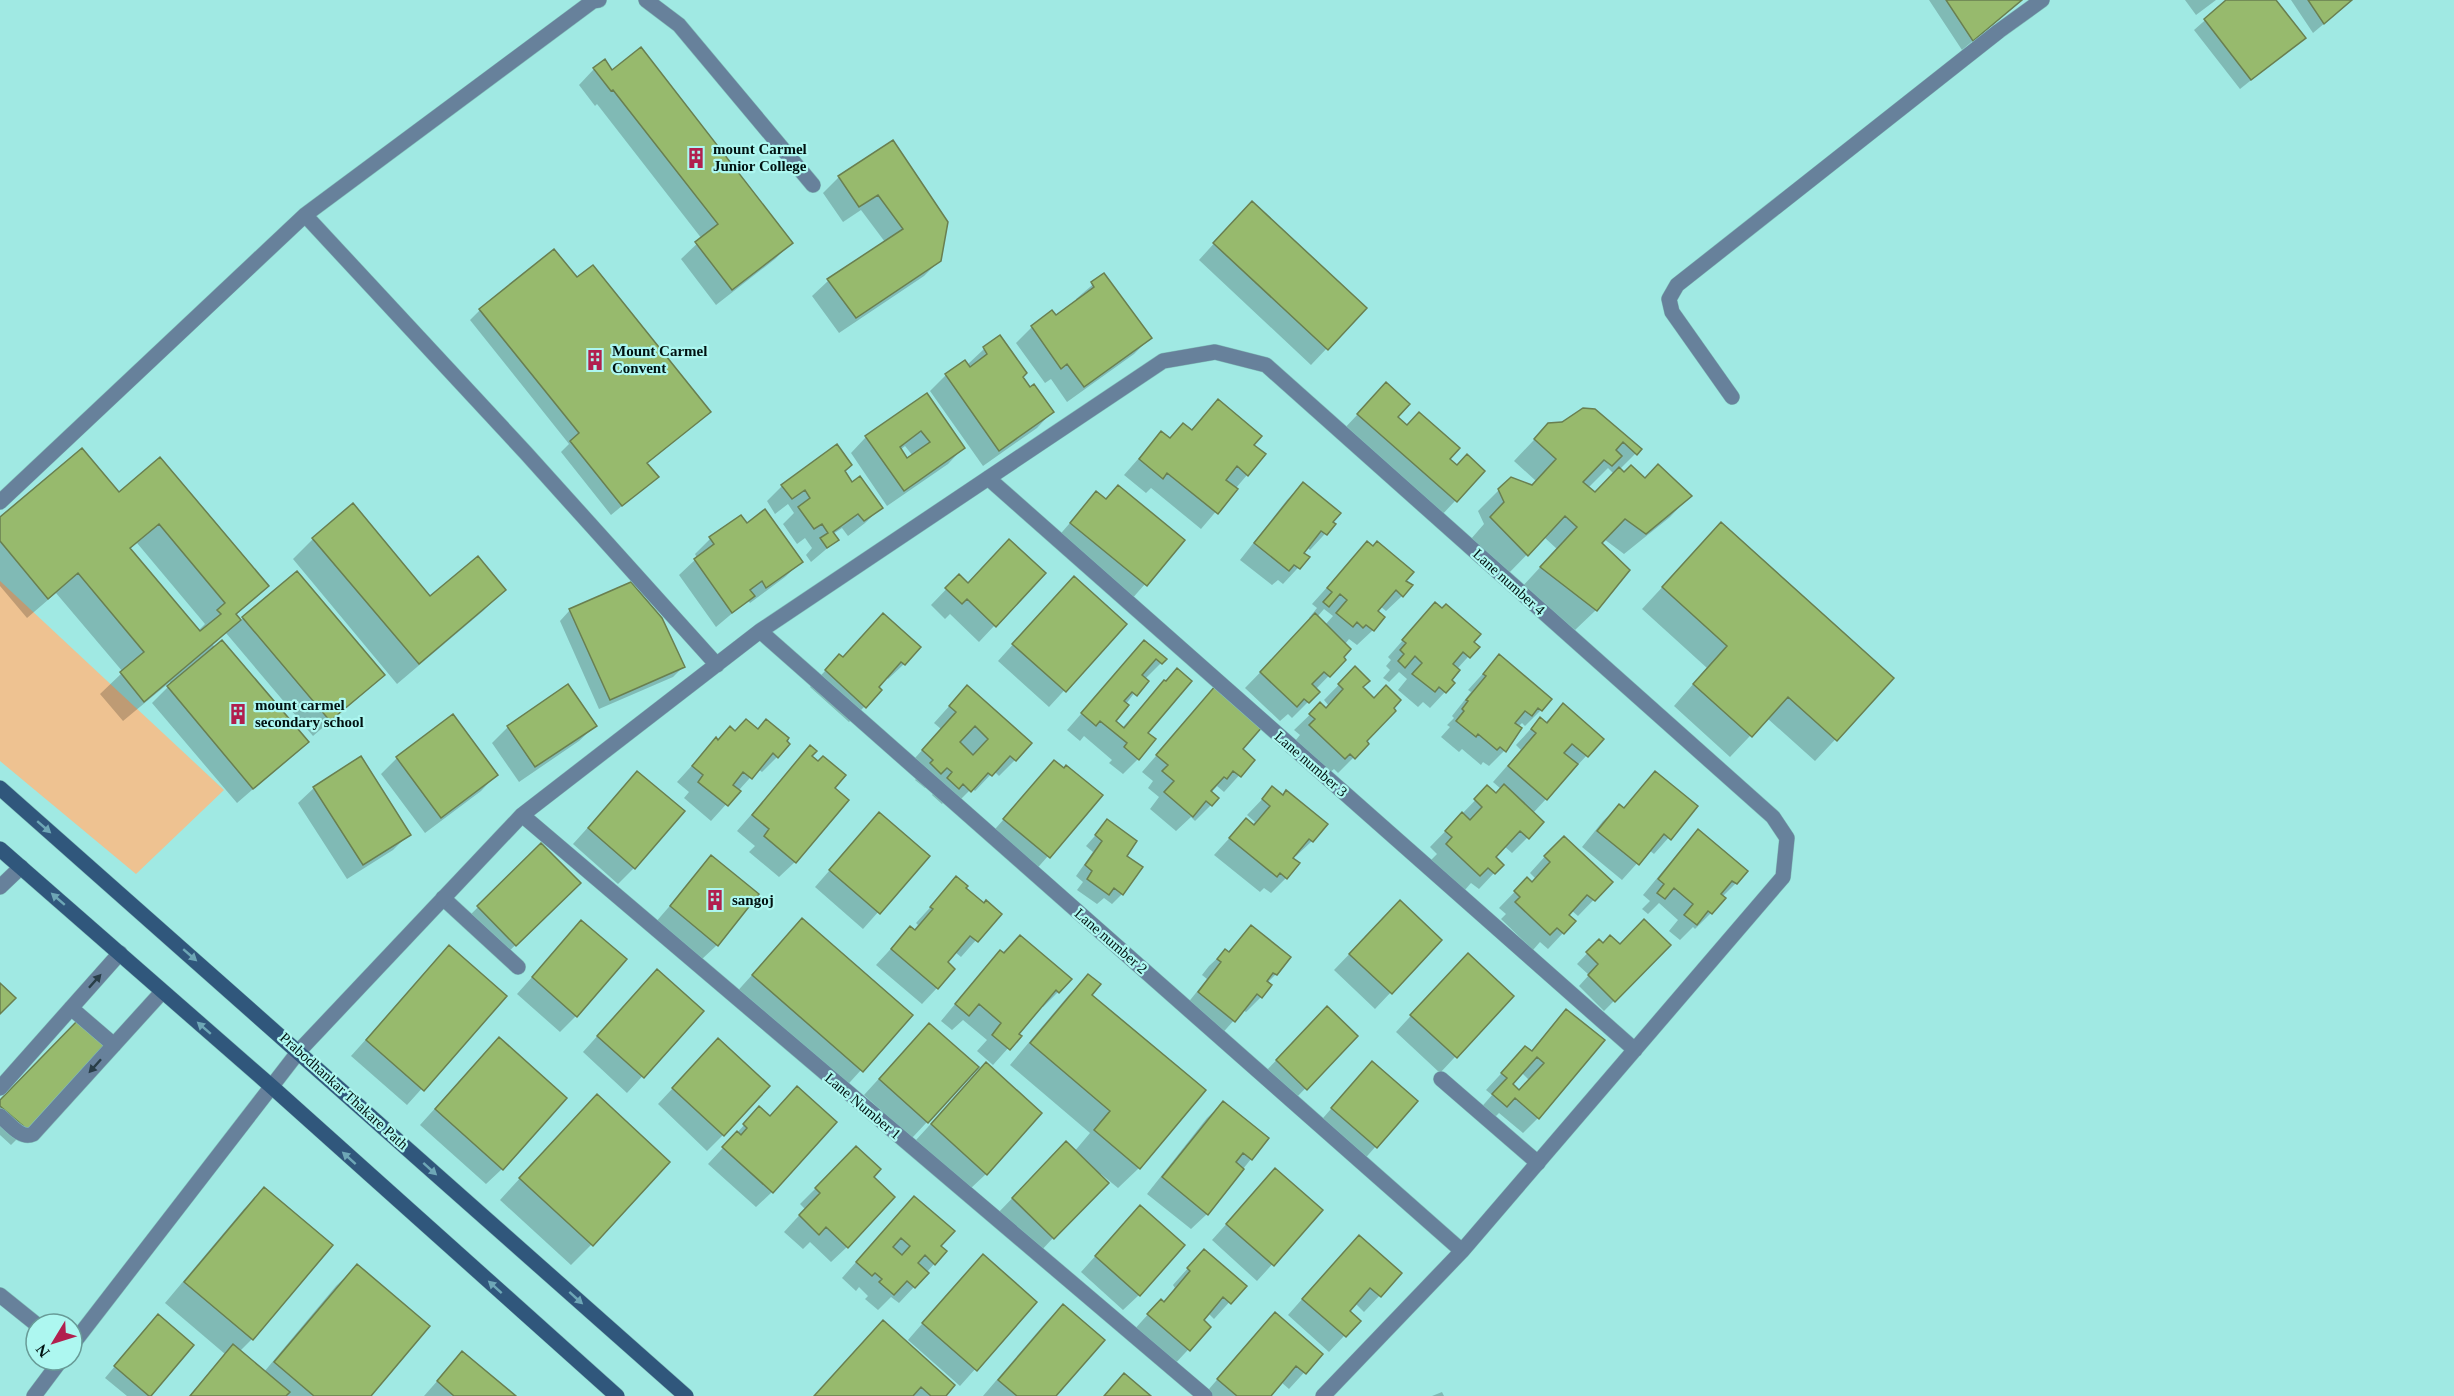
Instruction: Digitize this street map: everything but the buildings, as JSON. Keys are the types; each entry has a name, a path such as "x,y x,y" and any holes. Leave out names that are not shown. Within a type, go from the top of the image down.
{"main road":[{"name":"Prabodhankar Thakare Path","path":"0,788 686,1396"},
{"path":"0,849 271,1086 617,1396"}],"street":[{"path":"0,502 305,215 593,1 599,0"},
{"path":"646,0 679,24 813,185"},
{"path":"1732,397 1672,312 1669,299 1677,285 1999,31 2042,0"},
{"path":"305,215 717,664"},
{"name":"Lane number 4","path":"988,478 1163,361 1215,352 1266,365 1773,817 1787,838 1783,877 1635,1050"},
{"path":"84,1329 299,1051 522,815 760,631 988,478"},
{"name":"Lane number 3","path":"988,478 1635,1050"},
{"name":"Lane number 2","path":"760,631 1462,1251"},
{"name":"Lane Number 1","path":"522,815 1205,1396"},
{"path":"0,887 21,867"},
{"path":"443,898 518,968"},
{"path":"0,1088 120,953"},
{"path":"0,1116 22,1135 33,1134 162,992"},
{"path":"71,1008 114,1045"},
{"path":"1323,1396 1462,1251 1635,1050"},
{"path":"1441,1079 1538,1163"},
{"path":"0,1295 24,1314"},
{"path":"34,1396 52,1372"}],"shaded area":[{"path":"0,581 224,790 136,874 0,761"}],"place":[{"name":"mount Carmel Junior College","path":"696,158"},
{"name":"Mount Carmel Convent","path":"595,360"},
{"name":"mount carmel secondary school","path":"238,714"},
{"name":"sangoj","path":"715,900"}]}
